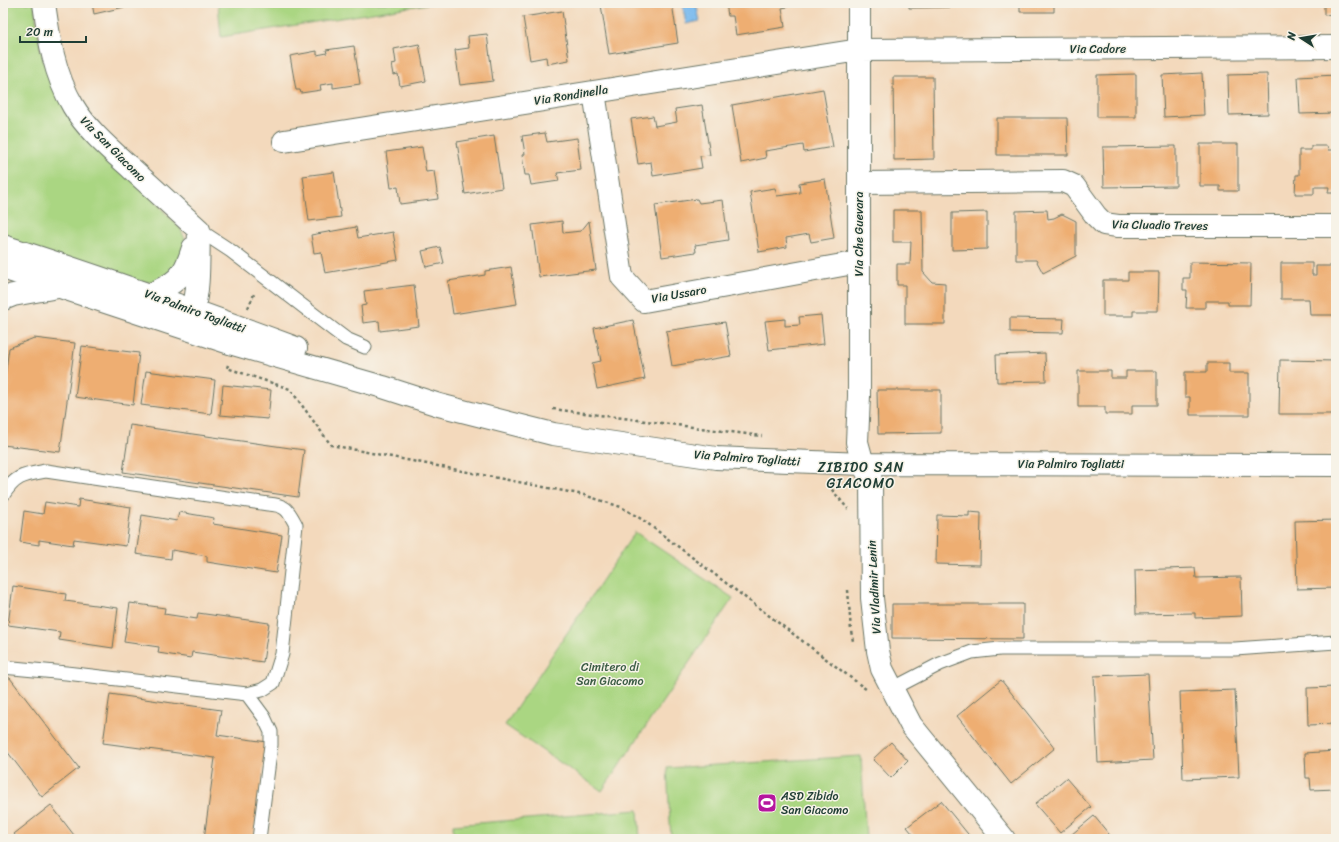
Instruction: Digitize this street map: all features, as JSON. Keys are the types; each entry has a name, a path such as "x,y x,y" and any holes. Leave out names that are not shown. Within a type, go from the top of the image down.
{"street":[{"name":"Via San Giacomo","path":"44,3 50,45 62,85 83,121 114,153 199,230"},
{"name":"Via Che Guevara","path":"859,3 858,442 863,464"},
{"name":"Via Cadore","path":"859,50 1336,47"},
{"name":"Via Rondinella","path":"284,141 859,50"},
{"name":"Via Ussaro","path":"594,92 622,277 644,301 859,262"},
{"name":"Via Cluadio Treves","path":"859,183 1063,181 1074,186 1096,216 1104,224 1118,226 1336,226"},
{"path":"149,295 169,286 180,278 188,265 199,230"},
{"path":"179,326 187,320 193,310 196,295 199,230"},
{"name":"Via Palmiro Togliatti","path":"3,246 193,310 237,336"},
{"path":"3,268 29,266 48,270 102,290 111,291 128,288"},
{"name":"Via Palmiro Togliatti","path":"3,268 179,326 237,336 439,404 554,434 716,458 863,464 1336,465"},
{"path":"3,299 13,295 58,287"},
{"name":"Via Vladimir Lenin","path":"863,464 871,480 872,598 878,651 882,669 910,724 1004,839"}],"lane":[{"path":"199,230 231,251 346,339 365,348"},
{"path":"3,495 10,484 22,475 46,470 268,504 280,504 289,512 296,525 282,654 273,683 262,690 248,694 66,672 3,667"},
{"path":"892,689 940,664 972,652 1000,649 1235,649 1336,642"},
{"path":"248,694 264,717 271,732 271,745 259,839"}],"path":[{"path":"262,275 237,336 227,368 290,389 331,445 584,495 621,507 643,520 869,692 867,686"},
{"path":"545,408 763,436"},
{"path":"826,462 828,485 848,509"},
{"path":"848,589 851,631 854,646"}],"green space":[{"path":"3,3 34,3 40,47 45,66 166,214 180,228 185,239 184,251 171,273 150,282 137,282 3,240"},
{"path":"218,3 435,3 221,37"},
{"name":"Cimitero di San Giacomo","path":"635,532 733,598 602,791 505,725"},
{"name":"ASD Zibido San Giacomo","path":"861,756 866,839 671,839 667,768"},
{"path":"638,810 640,839 454,839 453,825"}],"water":[{"path":"682,3 696,3 700,21 686,24"}],"building":[{"path":"92,3 137,3 137,4 94,14"},
{"path":"611,3 672,3 678,43 609,54 601,5"},
{"path":"726,3 786,3 787,7 782,8 785,27 736,35 733,16 728,16"},
{"path":"909,3 978,3 978,7 909,8"},
{"path":"1020,3 1054,3 1054,12 1020,12"},
{"path":"1324,3 1336,3 1336,14 1324,15"},
{"path":"562,11 569,60 547,64 546,57 530,60 523,17"},
{"path":"487,34 493,81 460,85 455,50 469,48 468,36"},
{"path":"419,44 426,81 400,86 398,74 394,75 392,64 396,63 394,49"},
{"path":"354,46 360,84 333,88 333,83 320,85 321,90 301,93 300,90 296,90 290,56 317,51 317,55 327,53 326,50"},
{"path":"1202,73 1204,115 1164,117 1162,75"},
{"path":"1136,74 1136,117 1097,117 1097,75"},
{"path":"1267,74 1268,114 1229,115 1228,75"},
{"path":"1336,75 1336,113 1300,114 1298,77"},
{"path":"893,77 933,77 934,159 894,160"},
{"path":"823,89 833,147 804,152 803,145 765,151 766,158 741,163 732,105"},
{"path":"702,105 710,155 700,156 702,168 653,176 651,162 638,164 631,119 653,116 655,126 677,122 675,109"},
{"path":"997,118 1067,118 1068,155 997,155"},
{"path":"545,133 547,142 577,138 581,170 557,173 559,181 531,185 529,175 525,175 522,155 525,154 522,136"},
{"path":"494,136 502,188 465,194 457,142"},
{"path":"1200,144 1238,144 1238,191 1220,191 1220,186 1200,186"},
{"path":"1176,146 1176,186 1104,187 1103,147"},
{"path":"1311,146 1327,146 1328,150 1336,150 1336,193 1328,193 1329,187 1314,187 1314,194 1295,194 1296,175 1299,175 1299,150 1311,150"},
{"path":"422,147 426,172 434,171 438,199 400,204 398,187 391,188 386,152"},
{"path":"334,172 341,217 309,221 303,176"},
{"path":"825,179 834,238 811,242 809,234 786,238 787,247 759,252 750,192 775,188 777,196 800,193 799,183"},
{"path":"697,199 699,203 723,200 728,240 695,245 696,252 662,257 655,205"},
{"path":"893,210 922,210 923,272 932,282 945,283 945,324 905,324 905,285 897,285 897,264 910,264 911,242 893,242"},
{"path":"1047,210 1048,219 1062,214 1076,221 1076,256 1043,273 1036,260 1016,260 1016,211"},
{"path":"987,212 987,249 952,250 952,213"},
{"path":"562,221 563,233 581,231 589,221 596,270 539,277 532,225"},
{"path":"356,227 358,238 393,232 398,260 325,273 321,252 314,253 311,235"},
{"path":"440,247 444,263 426,267 422,251"},
{"path":"1190,262 1251,263 1250,305 1228,305 1228,301 1205,301 1205,308 1186,308 1187,290 1183,290 1183,278 1190,278"},
{"path":"1281,263 1312,263 1312,275 1316,275 1316,266 1336,266 1336,315 1310,315 1309,299 1281,299"},
{"path":"511,267 517,304 453,314 448,281 485,275 485,271"},
{"path":"1128,272 1159,272 1158,311 1133,311 1133,316 1103,316 1103,280 1128,280"},
{"path":"414,285 419,326 380,331 379,321 363,323 361,306 366,305 364,291"},
{"path":"821,315 824,344 769,350 765,321 785,319 785,326 800,325 799,317"},
{"path":"1010,318 1064,319 1063,333 1010,332"},
{"path":"633,320 645,379 597,389 592,363 601,361 594,328"},
{"path":"725,322 731,356 672,366 666,331"},
{"path":"34,338 75,343 60,452 3,445 3,391 9,348"},
{"path":"82,346 139,353 133,405 75,397"},
{"path":"1045,353 1046,381 997,382 996,355"},
{"path":"1280,360 1336,361 1336,414 1279,414"},
{"path":"1207,363 1229,363 1229,373 1249,373 1249,415 1190,415 1190,397 1185,397 1185,372 1207,372"},
{"path":"146,371 215,380 211,414 141,405"},
{"path":"1078,371 1111,371 1111,378 1126,378 1126,371 1157,371 1157,405 1132,405 1132,414 1105,414 1105,407 1078,407"},
{"path":"223,385 271,390 268,419 220,415"},
{"path":"877,390 941,390 941,433 878,434"},
{"path":"130,425 304,450 298,497 123,472"},
{"path":"79,499 131,507 126,546 74,539 73,545 39,540 39,545 20,542 24,511 43,514 45,502 78,507"},
{"path":"179,512 214,518 213,524 282,535 276,573 207,562 207,556 172,550 171,559 136,554 142,515 177,521"},
{"path":"969,512 981,513 980,565 936,564 937,515 969,516"},
{"path":"1336,520 1336,588 1297,589 1295,521"},
{"path":"1195,568 1196,578 1241,577 1242,616 1195,618 1195,613 1136,614 1135,570"},
{"path":"13,586 66,594 65,601 118,608 113,648 59,640 60,632 8,625"},
{"path":"130,603 165,608 164,614 197,619 198,613 269,623 263,662 192,652 191,658 158,653 159,647 124,642"},
{"path":"892,604 1023,604 1023,639 892,638"},
{"path":"1148,674 1153,760 1098,763 1094,676"},
{"path":"3,677 10,678 79,768 42,797 3,746"},
{"path":"1001,680 1055,748 1011,784 957,716"},
{"path":"1336,687 1336,724 1308,725 1307,688"},
{"path":"1235,690 1239,777 1183,779 1180,692"},
{"path":"110,694 221,710 217,735 267,742 254,839 204,839 215,758 103,743"},
{"path":"891,742 908,761 891,778 873,759"},
{"path":"1336,751 1336,789 1311,790 1310,778 1306,778 1305,753"},
{"path":"1066,778 1091,807 1060,833 1035,804"},
{"path":"941,801 972,839 917,839 907,827"},
{"path":"51,805 77,839 18,839 14,834"},
{"path":"1094,816 1113,839 1066,839"}],"place":[{"name":"ASD Zibido San Giacomo","path":"767,803"}],"district":[{"name":"ZIBIDO SAN GIACOMO","path":"861,476"}]}
